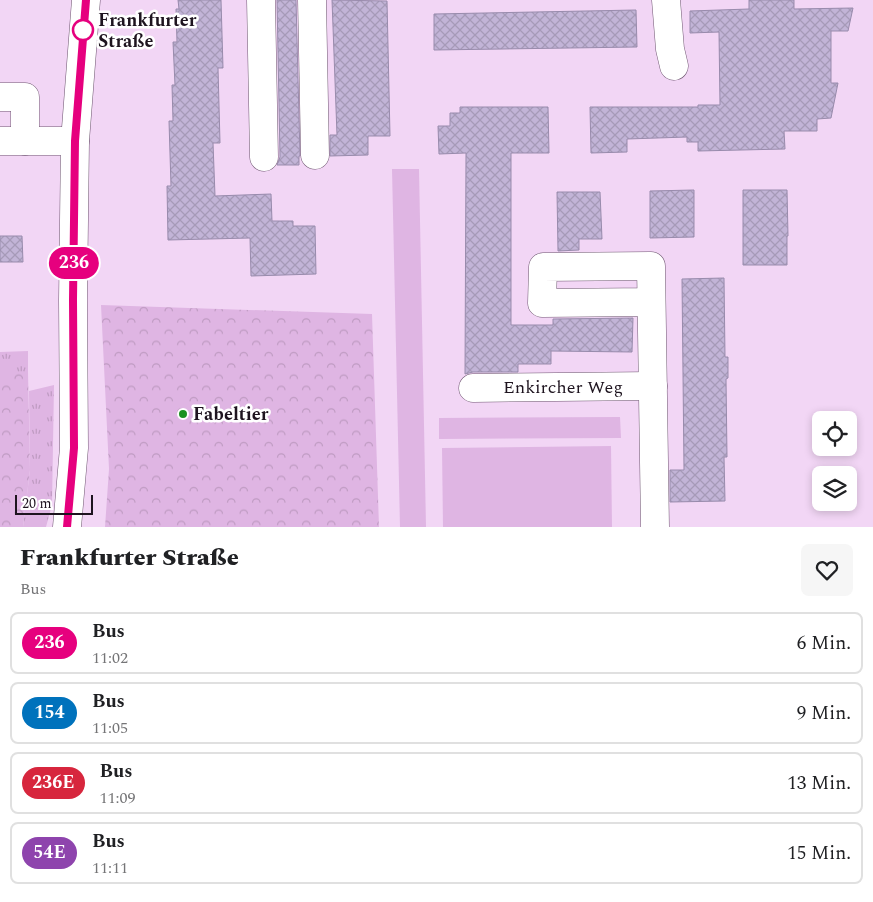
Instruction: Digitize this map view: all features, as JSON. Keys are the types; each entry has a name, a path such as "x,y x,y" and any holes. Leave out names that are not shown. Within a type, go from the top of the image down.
{"street":[{"path":"67,527 74,448 75,141 86,0"},
{"path":"261,0 264,157"},
{"path":"312,0 315,155"},
{"path":"666,0 670,49 674,66"},
{"path":"0,97 25,97 12,141 75,141"},
{"path":"651,302 655,527"},
{"name":"Enkircher Weg","path":"473,388 653,386"}],"green space":[{"path":"392,169 419,169 426,527 400,527"},
{"path":"101,305 372,314 379,527 105,527 109,469"},
{"path":"28,351 28,372 0,372 0,352"},
{"path":"0,372 28,372 30,470 23,527 0,527"},
{"path":"54,385 52,505 46,527 23,527 30,470 29,391"},
{"path":"620,417 621,438 439,439 439,418"},
{"path":"611,446 612,527 443,527 442,448"}],"building":[{"path":"178,0 221,0 223,68 218,68 220,143 213,143 215,196 271,194 272,221 293,221 293,226 315,226 316,274 251,276 250,238 168,240 167,186 171,186 169,121 173,121 172,85 175,85 173,42 177,42 176,9 179,9"},
{"path":"277,0 296,0 299,165 277,165 280,157"},
{"path":"332,0 387,1 390,136 368,136 368,155 330,156 330,135 337,135"},
{"path":"749,0 794,0 794,9 853,8 848,31 831,31 831,83 838,83 831,118 817,119 817,131 784,131 785,149 698,151 698,142 687,142 687,137 627,139 627,152 591,153 590,107 698,107 698,105 720,105 719,32 690,33 690,11 749,9"},
{"path":"636,10 637,47 434,50 434,14"},
{"path":"460,107 548,107 549,153 511,153 511,325 553,325 553,319 633,318 632,352 551,351 551,364 518,364 518,372 473,372 465,374 466,153 439,154 438,126 450,126 450,113 460,113"},
{"path":"694,190 694,237 650,238 650,191"},
{"path":"743,190 787,190 787,265 743,265"},
{"path":"557,192 600,192 602,239 579,239 579,250 558,251"},
{"path":"0,236 22,236 23,262 0,262"},
{"path":"724,278 725,357 728,357 728,378 726,379 727,457 724,457 725,501 670,502 670,470 684,470 682,279"}],"bus line":[{"name":"236","path":"67,527 74,448 75,141 86,0"}],"place":[{"name":"Frankfurter Straße","path":"83,30"},
{"name":"Fabeltier","path":"183,414"}]}
